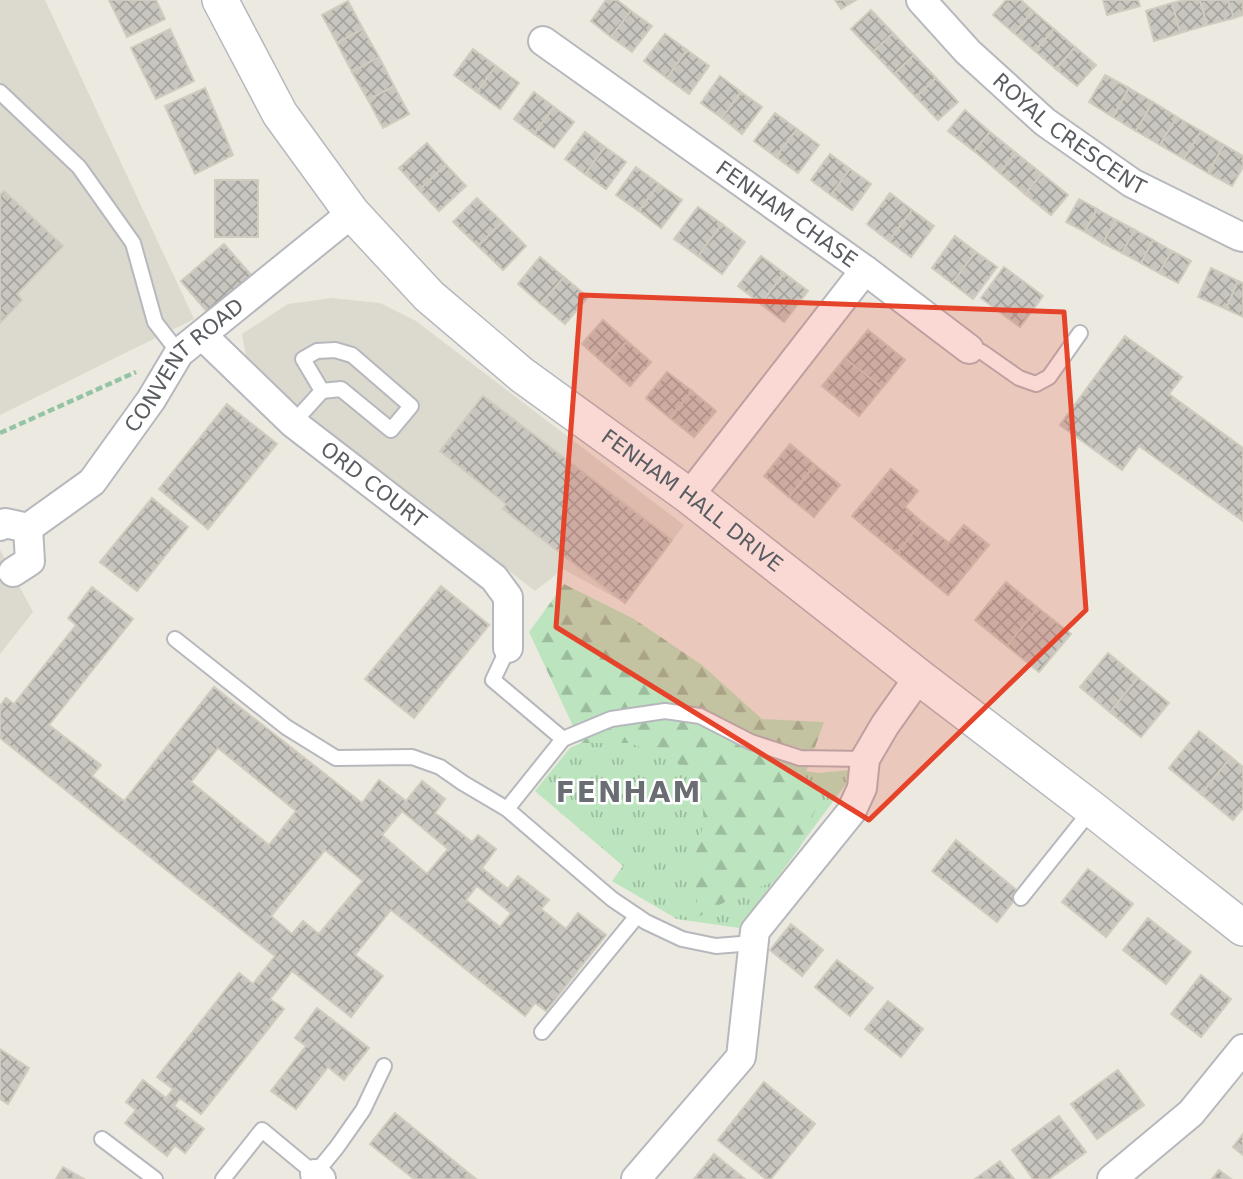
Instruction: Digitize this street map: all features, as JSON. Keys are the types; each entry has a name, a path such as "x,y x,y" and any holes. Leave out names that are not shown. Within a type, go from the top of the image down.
{"street":[{"name":"FENHAM HALL DRIVE","path":"220,0 280,114 352,213 429,296 512,366 689,496 1243,928"},
{"name":"ROYAL CRESCENT","path":"921,0 968,52 1045,122 1132,183 1243,237"},
{"name":"FENHAM CHASE","path":"544,41 865,270 689,496"},
{"name":"CONVENT ROAD","path":"28,528 92,482 150,400 179,353 352,213"},
{"path":"865,270 969,349"},
{"name":"ORD COURT","path":"202,335 293,423 494,578 508,597 508,648"},
{"path":"0,526 5,523 28,528 30,561 7,577"},
{"path":"636,1179 741,1057 755,931 851,812 862,788 865,759 919,677"},
{"path":"1112,1179 1191,1113 1243,1049"}],"lane":[{"path":"0,92 79,167 133,243 155,322 179,353"},
{"path":"969,349 982,352 1020,377 1036,384 1049,377 1080,333"},
{"path":"293,423 322,391 341,389 391,430 411,406 352,355 335,350 317,351 303,359 322,391"},
{"path":"175,639 286,727 336,758 412,757 440,767 507,809 612,899 646,922 682,939 716,946 753,943"},
{"path":"508,648 493,680 563,740"},
{"path":"507,809 563,740 611,719 664,711 699,716 751,742 800,758 865,759"},
{"path":"1021,898 1092,809"},
{"path":"542,1032 637,916"},
{"path":"223,1179 262,1130 318,1177 363,1110 384,1066"},
{"path":"102,1139 155,1179"}],"path":[{"path":"0,433 179,353"}],"highlighted area":[{"path":"581,295 1064,312 1086,610 869,820 556,627"}],"shaded area":[{"path":"0,0 45,0 194,319 0,415"},
{"path":"332,298 380,303 416,321 684,525 625,603 563,569 535,591 278,392 247,362 242,334 288,304"},
{"path":"0,550 33,612 0,654"}],"green space":[{"path":"564,584 634,619 702,665 762,719 824,722 803,780 817,806 800,847 774,882 739,894 698,917 694,859 704,822 700,780 670,758 629,743 581,743 529,632"},
{"path":"626,731 777,767 818,773 851,770 846,784 739,928 677,919 612,881 623,866 535,791 570,748"}],"building":[{"path":"109,0 156,0 165,19 127,37"},
{"path":"606,0 617,0 631,11 611,37 591,21"},
{"path":"835,0 856,0 841,9"},
{"path":"1006,0 1021,0 1033,11 1014,33 993,15"},
{"path":"1103,0 1138,0 1140,6 1107,15"},
{"path":"1200,0 1207,25 1180,33 1172,3"},
{"path":"1200,0 1228,0 1234,18 1207,25"},
{"path":"1228,0 1243,0 1243,15 1234,18"},
{"path":"348,1 363,29 337,43 322,15"},
{"path":"1172,3 1180,33 1154,41 1146,11"},
{"path":"871,10 893,33 873,52 851,29"},
{"path":"631,11 652,26 632,52 611,37"},
{"path":"1033,11 1054,29 1035,51 1014,33"},
{"path":"170,29 194,81 156,99 131,48"},
{"path":"363,29 379,57 352,72 337,43"},
{"path":"1054,29 1075,47 1056,69 1035,51"},
{"path":"893,33 914,55 894,74 873,52"},
{"path":"665,34 687,50 667,78 644,61"},
{"path":"1075,47 1096,65 1077,86 1056,69"},
{"path":"473,49 496,66 477,92 454,75"},
{"path":"687,50 709,66 689,94 667,78"},
{"path":"914,55 936,78 916,97 894,74"},
{"path":"379,57 394,86 368,100 352,72"},
{"path":"496,66 519,83 500,109 477,92"},
{"path":"1105,75 1129,88 1113,117 1089,102"},
{"path":"720,76 741,92 722,118 701,103"},
{"path":"936,78 958,102 938,120 916,97"},
{"path":"394,86 409,114 383,128 368,100"},
{"path":"205,88 233,155 195,174 165,106"},
{"path":"1129,88 1153,102 1136,131 1113,117"},
{"path":"534,92 554,107 534,134 514,119"},
{"path":"741,92 762,107 742,134 722,118"},
{"path":"1153,102 1177,117 1160,145 1136,131"},
{"path":"554,107 574,122 554,148 534,134"},
{"path":"965,110 990,132 974,151 948,131"},
{"path":"775,113 797,129 776,157 754,141"},
{"path":"1177,117 1201,131 1184,159 1160,145"},
{"path":"797,129 819,145 798,173 776,157"},
{"path":"1201,131 1224,145 1208,173 1184,159"},
{"path":"585,132 605,147 585,174 565,159"},
{"path":"990,132 1016,153 1000,173 974,151"},
{"path":"427,143 446,165 419,190 399,168"},
{"path":"1224,145 1243,156 1243,167 1232,186 1208,173"},
{"path":"605,147 626,162 606,189 585,174"},
{"path":"1016,153 1042,174 1025,194 1000,173"},
{"path":"830,154 850,169 831,195 811,180"},
{"path":"446,165 466,186 439,211 419,190"},
{"path":"636,167 659,184 639,211 616,195"},
{"path":"850,169 871,184 852,210 831,195"},
{"path":"1042,174 1068,195 1051,215 1025,194"},
{"path":"215,180 258,180 258,237 215,237"},
{"path":"659,184 682,200 661,228 639,211"},
{"path":"4,191 63,246 17,294 22,300 0,323 0,195"},
{"path":"890,193 912,210 889,241 867,224"},
{"path":"477,198 502,222 478,246 453,222"},
{"path":"1079,199 1097,209 1085,232 1066,222"},
{"path":"698,207 722,224 698,256 674,239"},
{"path":"1097,209 1116,220 1103,243 1085,232"},
{"path":"912,210 934,226 911,257 889,241"},
{"path":"1116,220 1135,230 1122,253 1103,243"},
{"path":"502,222 526,246 503,270 478,246"},
{"path":"722,224 745,242 722,274 698,256"},
{"path":"1135,230 1153,240 1141,263 1122,253"},
{"path":"955,236 976,252 952,283 932,268"},
{"path":"1153,240 1172,251 1159,273 1141,263"},
{"path":"224,244 252,276 209,314 181,281"},
{"path":"1172,251 1191,261 1178,283 1159,273"},
{"path":"976,252 997,267 973,299 952,283"},
{"path":"761,256 784,273 761,304 738,286"},
{"path":"540,257 564,277 541,304 518,284"},
{"path":"1004,267 1043,296 1020,327 981,298"},
{"path":"1211,268 1238,281 1226,309 1198,297"},
{"path":"784,273 808,291 784,322 761,304"},
{"path":"564,277 588,297 565,324 541,304"},
{"path":"1238,281 1243,283 1243,317 1226,309"},
{"path":"603,320 627,341 606,365 582,344"},
{"path":"868,330 905,360 882,388 845,358"},
{"path":"1125,336 1182,377 1169,394 1243,448 1243,521 1139,446 1122,470 1060,425"},
{"path":"627,341 651,362 630,386 606,365"},
{"path":"845,358 882,388 859,416 822,386"},
{"path":"667,372 692,391 670,418 646,398"},
{"path":"692,391 716,411 694,437 670,418"},
{"path":"483,396 672,540 625,603 503,509 506,504 440,451"},
{"path":"227,404 277,444 208,529 159,489"},
{"path":"790,444 815,465 789,497 764,476"},
{"path":"815,465 840,485 814,517 789,497"},
{"path":"891,469 918,491 905,507 922,522 897,553 852,516"},
{"path":"152,498 188,527 137,591 100,562"},
{"path":"922,522 949,543 964,525 989,545 948,595 897,553"},
{"path":"1006,582 1038,608 1007,646 975,620"},
{"path":"441,586 489,625 414,718 365,679"},
{"path":"92,587 133,619 49,725 101,765 92,776 124,801 214,687 362,803 379,780 406,801 422,781 445,799 435,813 472,842 478,835 496,849 482,868 508,889 518,876 549,900 541,909 566,929 578,913 606,935 546,1011 535,1003 525,1016 391,910 355,955 383,976 351,1017 292,971 270,999 284,1009 201,1114 180,1098 174,1106 204,1129 185,1153 175,1145 167,1156 125,1123 136,1110 126,1102 143,1080 166,1098 173,1089 157,1077 239,973 253,984 275,956 0,738 0,706 6,698 14,704 76,625 68,618","holes":["218,748 296,811 269,845 191,782","402,811 448,849 427,874 382,835","325,850 363,881 319,934 303,921 292,934 271,916","477,886 511,913 500,927 466,900"]},
{"path":"1038,608 1071,634 1039,672 1007,646"},
{"path":"1108,653 1138,678 1110,712 1080,687"},
{"path":"1138,678 1169,703 1141,737 1110,712"},
{"path":"1199,731 1231,757 1201,794 1169,768"},
{"path":"1231,757 1243,767 1243,808 1233,820 1201,794"},
{"path":"956,840 1020,893 997,922 932,871"},
{"path":"1088,869 1133,904 1106,937 1062,902"},
{"path":"1148,918 1191,952 1166,984 1123,950"},
{"path":"791,924 823,950 802,976 770,950"},
{"path":"837,960 873,988 850,1016 815,987"},
{"path":"1201,975 1231,999 1201,1037 1171,1014"},
{"path":"888,1001 923,1029 901,1057 865,1029"},
{"path":"317,1008 369,1048 344,1080 328,1067 296,1109 271,1091 306,1046 295,1038"},
{"path":"0,1049 29,1068 8,1104 0,1099"},
{"path":"1118,1070 1144,1105 1097,1139 1071,1104"},
{"path":"764,1082 815,1124 771,1179 766,1179 718,1140"},
{"path":"395,1113 476,1179 414,1179 370,1144"},
{"path":"1059,1116 1086,1152 1049,1179 1033,1179 1012,1150"},
{"path":"1243,1134 1243,1155 1233,1147"},
{"path":"714,1154 745,1179 694,1179"},
{"path":"1000,1161 1014,1179 975,1179"},
{"path":"63,1167 84,1179 56,1179"},
{"path":"1219,1170 1231,1179 1212,1179"}],"district":[{"name":"FENHAM","path":"629,792"}]}
